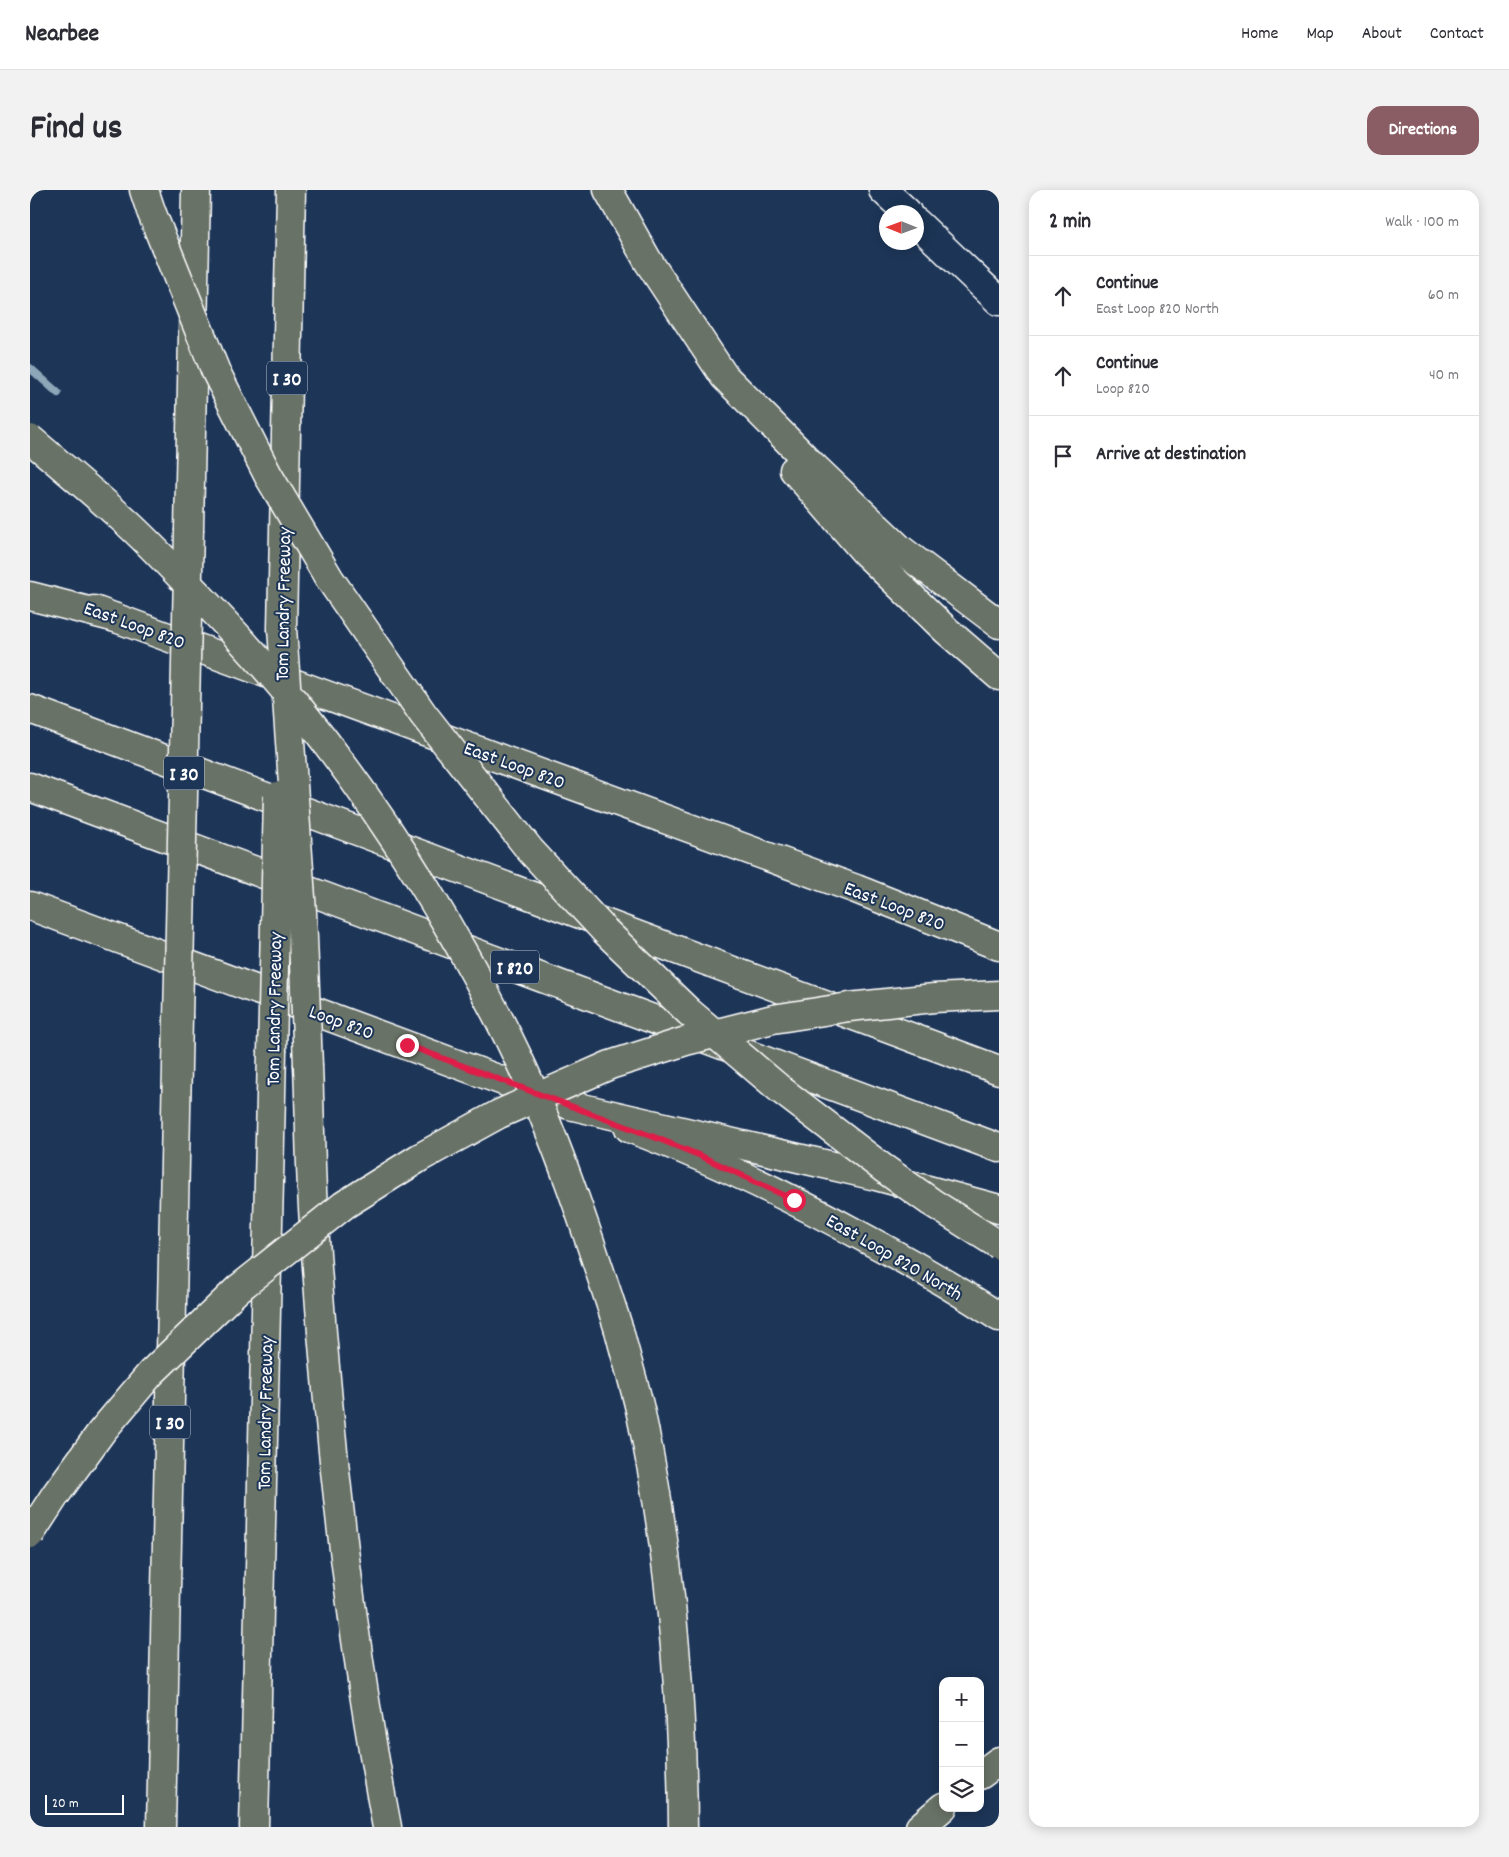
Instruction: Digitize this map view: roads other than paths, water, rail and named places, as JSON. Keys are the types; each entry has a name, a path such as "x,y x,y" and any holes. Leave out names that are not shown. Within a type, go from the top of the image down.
{"main road":[{"path":"144,190 216,372 273,483 329,578 418,706 530,850 605,931 689,1012 781,1090 931,1202 999,1245"},
{"name":"I 30","path":"161,1827 196,190"},
{"name":"Tom Landry Freeway","path":"254,1827 291,190"},
{"path":"608,190 648,261 724,376 790,465 865,552 947,631 999,676"},
{"path":"724,376 812,465 900,548 999,624"},
{"path":"30,439 127,522 230,627 296,703 396,841 443,917 510,1041 549,1131 584,1220 619,1330 640,1412 660,1519 674,1629 682,1755 683,1827"},
{"name":"East Loop 820","path":"30,585 838,882 999,946"},
{"path":"30,596 116,618"},
{"path":"282,628 302,912 313,1206 323,1355 343,1550 372,1746 387,1827"},
{"path":"30,709 999,1070"},
{"name":"I 820","path":"30,787 999,1148"},
{"name":"Loop 820","path":"30,906 569,1105"},
{"path":"30,1534 56,1494 102,1431 151,1373 238,1289 344,1205 419,1158 499,1114 610,1065 686,1041 772,1019 849,1007 934,998 999,995"},
{"path":"569,1105 876,1176 999,1209"},
{"name":"East Loop 820 North","path":"569,1105 701,1156 794,1200 893,1253 999,1317"},
{"path":"984,1772 999,1761"},
{"path":"920,1827 939,1810"}],"street":[{"path":"883,190 899,205"},
{"path":"924,230 999,301"}],"waterway":[{"path":"30,368 58,393"}]}
